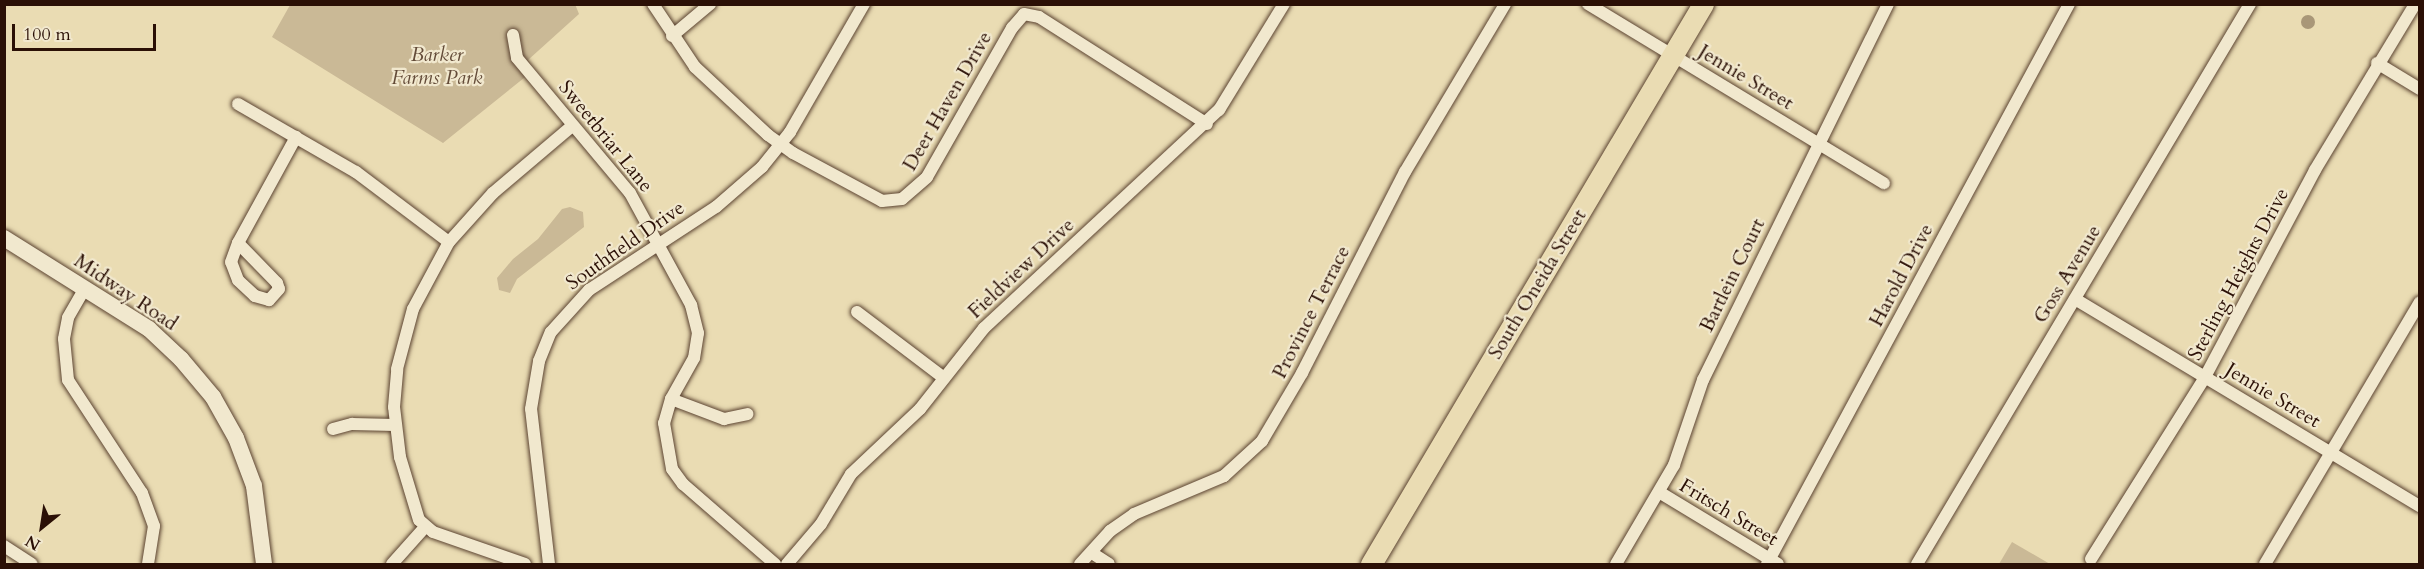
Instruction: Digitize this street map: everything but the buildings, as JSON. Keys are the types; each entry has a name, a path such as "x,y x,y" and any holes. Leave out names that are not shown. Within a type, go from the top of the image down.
{"highway":[{"name":"South Oneida Street","path":"1371,564 1703,4"}],"main road":[{"name":"Midway Road","path":"4,238 85,288 167,344 213,397 236,438 254,486 264,564"}],"street":[{"name":"Deer Haven Drive","path":"653,4 672,36 705,78 780,145 882,201 902,199 927,177 1012,28 1028,14 1207,124"},
{"path":"672,36 710,4"},
{"name":"Southfield Drive","path":"549,564 532,418 539,361 551,332 574,303 733,194 780,145 864,4"},
{"name":"Province Terrace","path":"1080,564 1110,531 1134,514 1224,476 1262,441 1302,373 1406,172 1505,4"},
{"name":"Jennie Street","path":"1588,4 1884,183"},
{"name":"Bartlein Court","path":"1616,564 1659,492 1683,444 1702,380 1888,4"},
{"name":"Harold Drive","path":"1772,563 2069,4"},
{"name":"Goss Avenue","path":"1917,564 2250,4"},
{"name":"Sterling Heights Drive","path":"2091,559 2205,377 2377,63 2415,4"},
{"name":"Fieldview Drive","path":"788,564 821,524 856,469 908,422 984,328 1207,124 1226,101 1279,6"},
{"name":"Sweetbriar Lane","path":"513,35 517,58 630,193 691,305 698,333 692,364 671,399 664,423 670,461 677,476 775,564"},
{"path":"2377,63 2420,89"},
{"path":"238,104 356,172 448,242"},
{"path":"525,564 425,527 408,493 395,425 397,369 405,331 422,287 448,242 493,193 572,126"},
{"path":"238,243 277,283 279,290 269,300 255,296 232,273 231,262 238,243 296,137"},
{"path":"85,288 68,318 64,339 69,380 142,493 154,526 148,564"},
{"name":"Jennie Street","path":"2075,299 2420,506"},
{"path":"2265,564 2420,302"},
{"path":"857,312 944,378"},
{"path":"671,399 724,418 747,414"},
{"path":"333,429 352,424 395,425"},
{"name":"Fritsch Street","path":"1659,492 1772,563"},
{"path":"392,564 425,527"},
{"path":"4,546 32,564"},
{"path":"1092,553 1109,564"}],"green space":[{"name":"Barker Farms Park","path":"575,4 579,14 528,60 534,70 443,143 272,37 290,5"},
{"path":"570,207 583,212 584,227 517,279 510,293 499,290 497,278 513,259 538,239 562,209"},
{"path":"2012,542 2050,564 1999,564"}],"shaded area":[{"path":"2308,15 2313,17 2315,22 2313,27 2308,29 2303,27 2301,22 2303,17"}]}
